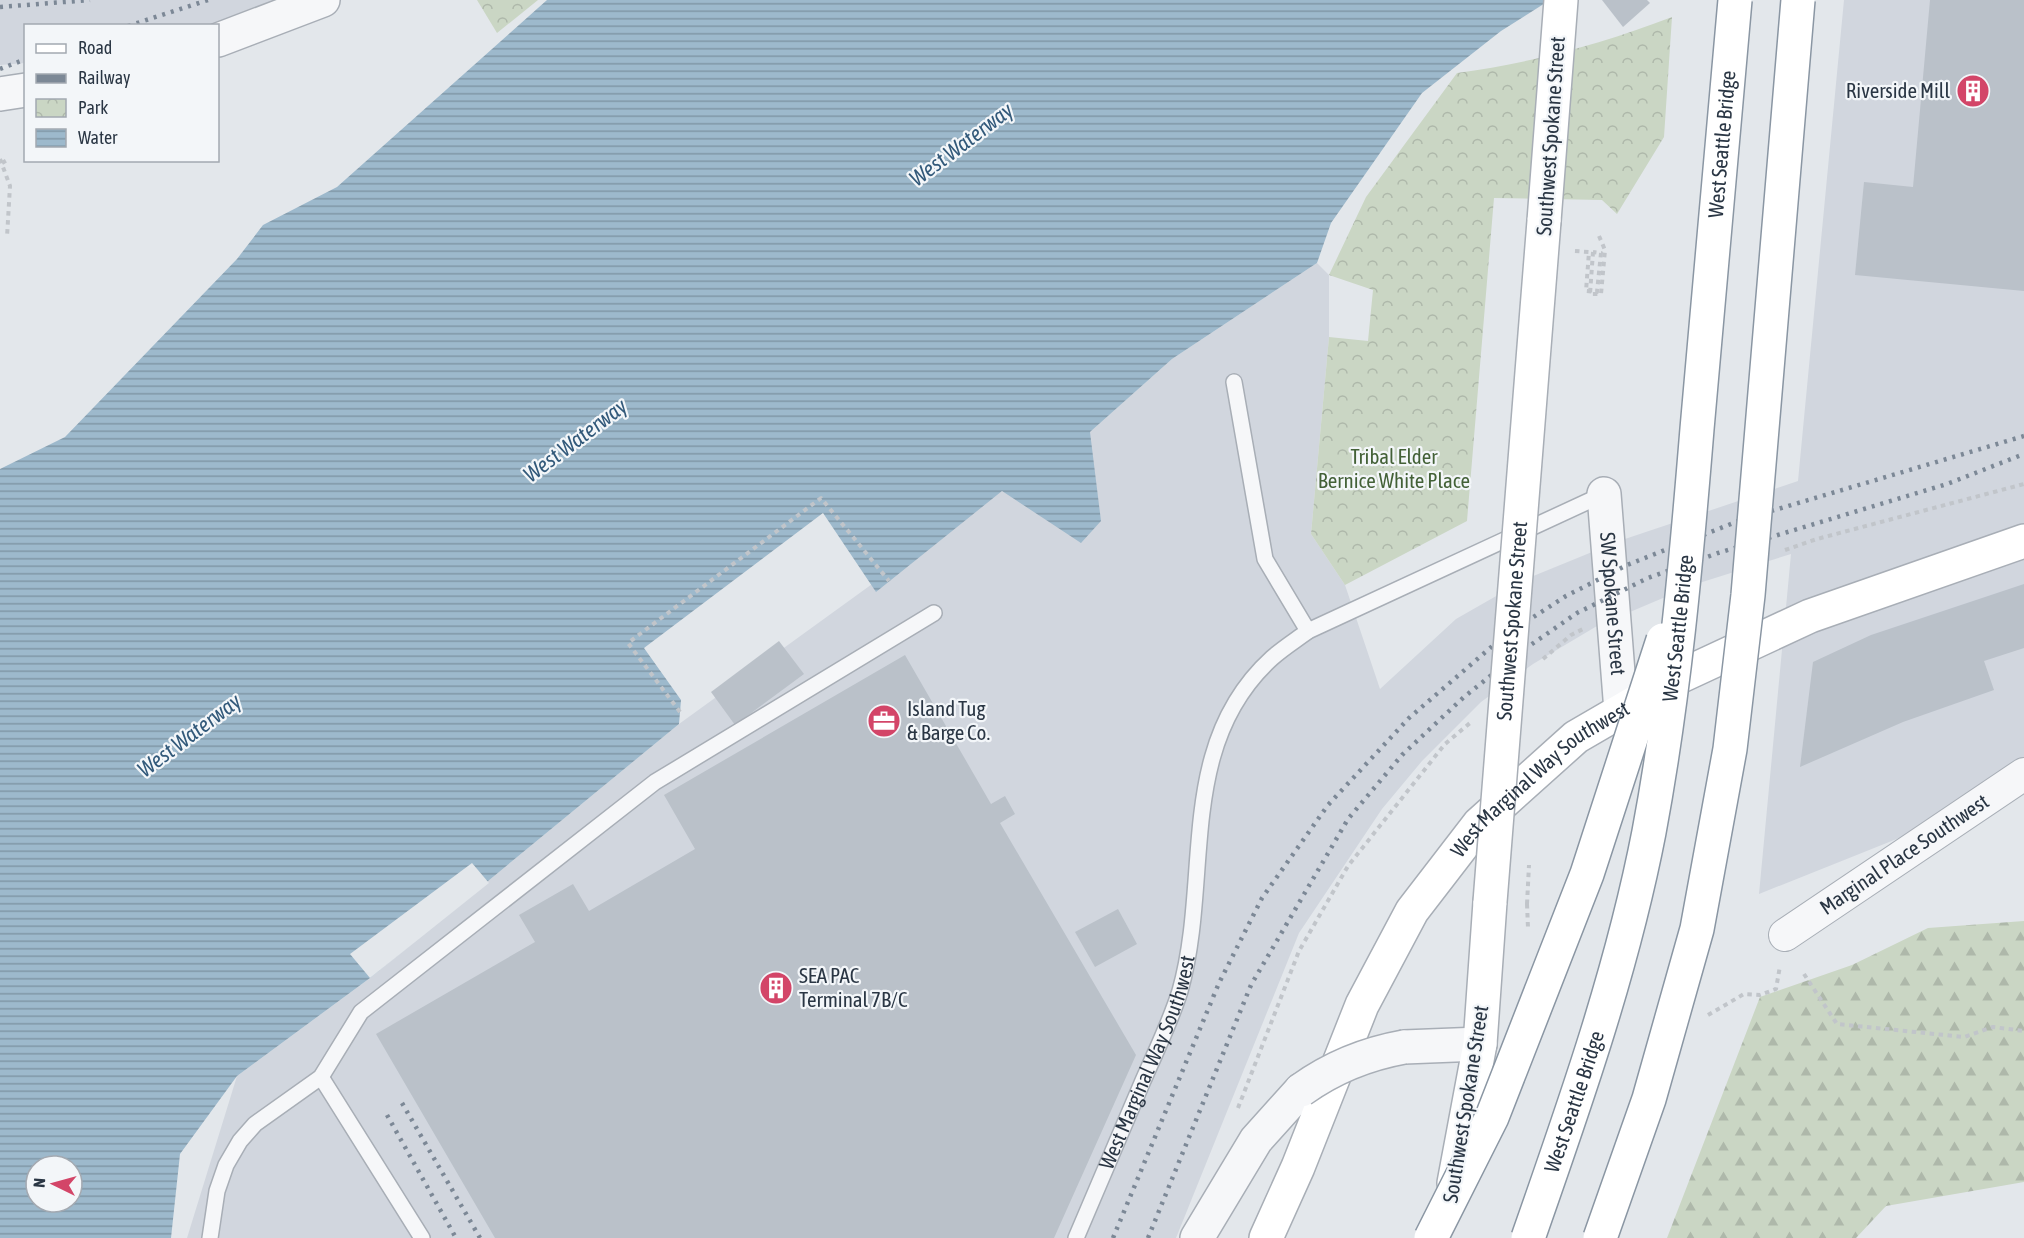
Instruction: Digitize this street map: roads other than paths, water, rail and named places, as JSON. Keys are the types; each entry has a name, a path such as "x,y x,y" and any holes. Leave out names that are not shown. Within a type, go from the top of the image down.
{"main road":[{"name":"Southwest Spokane Street","path":"1443,1238 1480,1044 1562,0"},
{"name":"West Seattle Bridge","path":"1528,1238 1593,1052 1643,856 1670,709 1685,573 1735,0"},
{"path":"1600,1238 1649,1099 1697,929 1730,749 1748,595 1798,0"},
{"name":"West Marginal Way Southwest","path":"1266,1238 1298,1167 1362,1005 1412,911 1479,824 1576,738 1681,676 1810,616 2024,541"},
{"path":"1431,1238 1492,1117 1587,874 1685,573"}],"street":[{"path":"219,40 323,0"},
{"path":"0,94 24,90"},
{"name":"SW Spokane Street","path":"1604,494 1621,711"},
{"name":"Marginal Place Southwest","path":"1785,935 2024,774"},
{"path":"1197,1238 1256,1140 1301,1090 1324,1073 1383,1051 1404,1047 1480,1044"}],"lane":[{"path":"1233,382 1265,559 1308,631"},
{"name":"West Marginal Way Southwest","path":"1076,1238 1179,993 1191,948 1204,794 1218,734 1251,681 1272,658 1308,631 1604,494"},
{"path":"210,1238 217,1191 226,1165 240,1141 255,1124 321,1077 362,1012 655,782 934,613"},
{"path":"321,1077 422,1238"}],"water":[{"name":"West Waterway","path":"547,0 1550,0 1501,31 1422,93 1331,223 1317,263 1172,359 1090,432 1101,521 1081,543 1002,491 876,592 823,513 644,648 681,700 679,724 370,978 237,1076 180,1154 171,1238 0,1238 0,469 65,437 237,259 263,225 337,187"}],"railway":[{"path":"0,7 90,0"},
{"path":"134,24 208,0"},
{"path":"0,69 24,60"},
{"path":"1113,1238 1219,983 1262,898 1328,805 1409,718 1504,636 1566,596 1627,565 1741,520 2024,436"},
{"path":"1148,1238 1251,985 1348,819 1402,755 1464,697 1519,653 1577,613 1648,578 1718,553 1947,484 2024,454"},
{"path":"402,1103 480,1238"},
{"path":"387,1115 456,1238"}],"place":[{"name":"Riverside Mill","path":"1973,91"},
{"name":"Island Tug & Barge Co.","path":"884,721"},
{"name":"SEA PAC Terminal 7B/C","path":"776,988"}],"park label":[{"name":"Tribal Elder Bernice White Place","path":"1394,469"}]}
